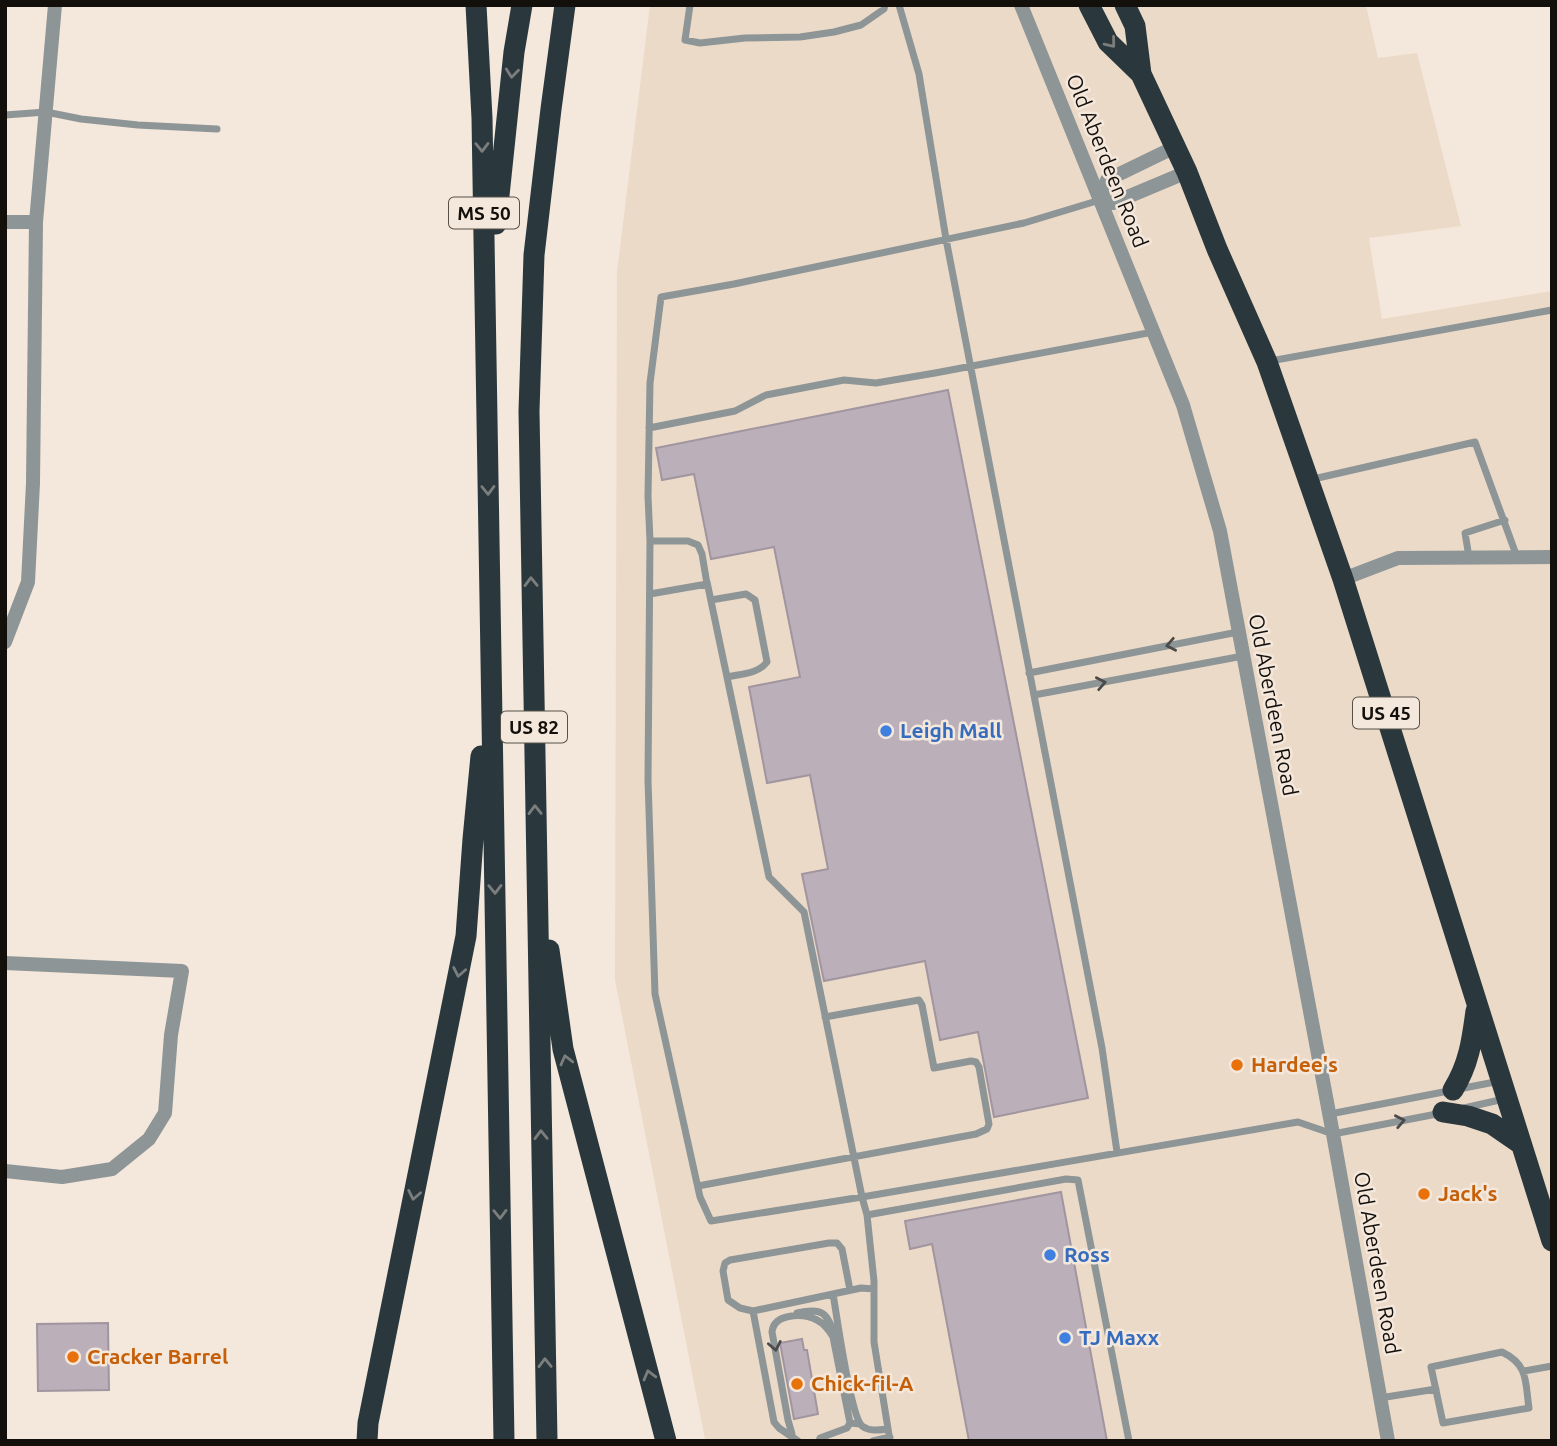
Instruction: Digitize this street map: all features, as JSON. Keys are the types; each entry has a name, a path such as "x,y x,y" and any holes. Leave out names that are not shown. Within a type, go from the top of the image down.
{"highway":[{"name":"MS 50","path":"476,5 482,118 487,422"},
{"name":"US 82","path":"504,1433 487,422 496,215 514,52 522,5"},
{"name":"US 45","path":"1089,5 1108,42 1141,75"},
{"name":"US 45","path":"1125,5 1135,26 1141,75 1187,172 1217,249 1267,362 1309,480 1343,579 1552,1241"},
{"name":"US 82","path":"547,1436 529,398 534,255 566,12"},
{"path":"364,1435 466,936 491,660"},
{"path":"536,858 563,1049 666,1441"},
{"path":"1453,1090 1463,1073 1471,1049 1477,1006"},
{"path":"1443,1112 1492,1124 1521,1144"}],"street":[{"path":"5,642 28,582 33,483 37,222 55,5"},
{"name":"Old Aberdeen Road","path":"1021,5 1183,405 1220,531 1388,1441"},
{"path":"1175,147 1107,180 1101,200 1113,203 1187,172"},
{"path":"5,222 37,222"},
{"path":"1343,579 1398,558 1552,557"},
{"path":"5,962 182,971 172,1035 165,1113 149,1139 111,1169 62,1177 5,1171"}],"lane":[{"path":"690,5 685,40 699,43 746,38 800,37 834,32 861,25 884,9 885,5"},
{"path":"900,5 919,74 946,239 1102,1048 1117,1152"},
{"path":"5,115 46,112 138,125 217,129"},
{"path":"1101,200 1024,223 661,297 650,383 648,496 648,780 655,994 700,1197 711,1221 1298,1122 1333,1134 1443,1112 1503,1090"},
{"path":"1267,362 1552,310"},
{"path":"649,428 735,411 766,395 844,380 876,383 971,368 1154,332"},
{"path":"1309,480 1475,442 1517,557"},
{"path":"1469,557 1465,533 1505,520"},
{"path":"650,541 688,541 698,545 702,554 769,877 804,912 867,1215 874,1289 874,1342 890,1436"},
{"path":"650,594 707,582"},
{"path":"711,600 746,594 755,600 758,612 766,662 757,670 727,677"},
{"path":"1029,673 1238,632"},
{"path":"1034,695 1243,656"},
{"path":"698,1186 976,1134 987,1129 989,1124 979,1067 971,1061 934,1068 919,1000 825,1017"},
{"path":"1329,1114 1453,1090 1503,1090"},
{"path":"867,1215 1078,1180 1129,1441"},
{"path":"850,1290 842,1249 837,1243 730,1261 725,1263 723,1271 728,1300 740,1308 753,1311 861,1288 874,1289"},
{"path":"833,1294 852,1404 860,1424"},
{"path":"753,1311 774,1423 795,1439"},
{"path":"795,1439 788,1420 772,1332 777,1321 805,1316 826,1326 833,1337 850,1423 847,1428 820,1438 819,1441"},
{"path":"1502,1352 1514,1358 1524,1371 1529,1408 1443,1423 1431,1367 1502,1352"},
{"path":"1524,1371 1552,1366"},
{"path":"1380,1398 1436,1389"},
{"path":"850,1423 860,1424 890,1436"},
{"path":"873,1441 890,1436"}],"shaded area":[{"path":"650,5 1366,5 1378,58 1417,53 1461,226 1369,238 1382,319 1552,291 1552,1441 705,1439 615,980 617,272"}],"building":[{"name":"Leigh Mall","path":"948,390 1088,1098 994,1117 978,1032 940,1040 925,961 824,981 802,874 828,869 810,775 767,783 749,687 800,677 774,547 711,559 694,474 662,480 656,448"},
{"path":"1061,1192 1107,1441 969,1441 932,1244 910,1249 905,1221"},
{"name":"Cracker Barrel","path":"108,1323 109,1390 38,1391 37,1324"},
{"name":"Chick-fil-A","path":"802,1339 804,1350 807,1350 818,1414 794,1419 780,1343"}],"place":[{"name":"Leigh Mall","path":"886,731"},
{"name":"Hardee's","path":"1237,1065"},
{"name":"Jack's","path":"1424,1194"},
{"name":"Ross","path":"1050,1255"},
{"name":"TJ Maxx","path":"1065,1338"},
{"name":"Cracker Barrel","path":"73,1357"},
{"name":"Chick-fil-A","path":"797,1384"}]}
